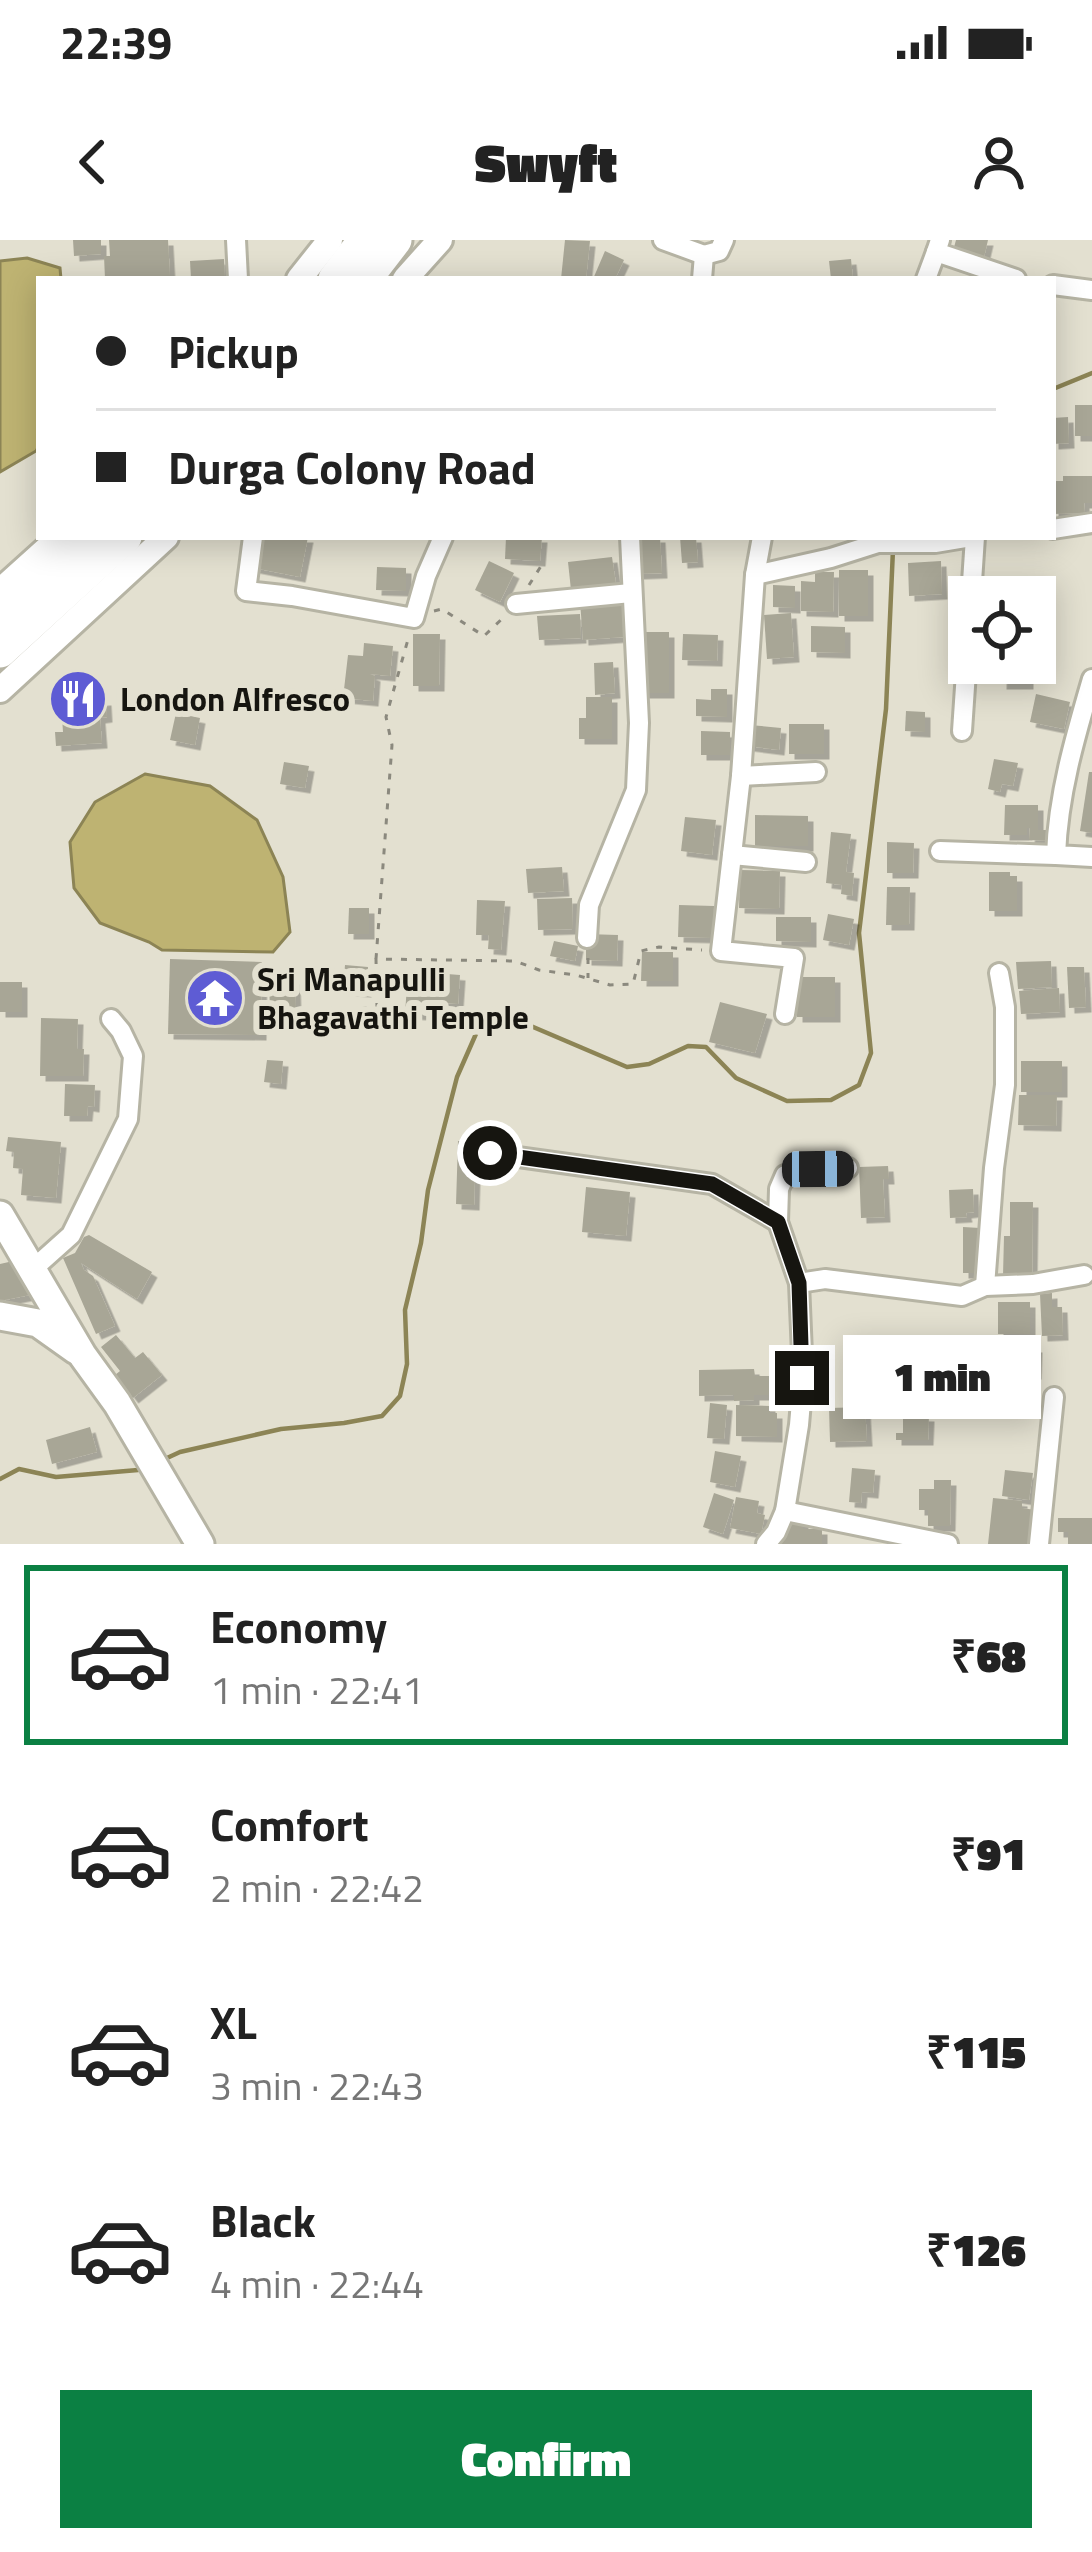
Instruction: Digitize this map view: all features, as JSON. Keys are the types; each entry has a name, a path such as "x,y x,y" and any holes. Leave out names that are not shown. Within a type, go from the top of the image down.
{"highway":[{"path":"337,276 365,240"},
{"path":"367,276 395,240"},
{"path":"0,621 88,540"},
{"path":"0,651 122,540"}],"main road":[{"path":"0,1214 200,1544"},
{"path":"0,1316 38,1323 83,1356"}],"street":[{"path":"236,240 238,276"},
{"path":"301,276 330,240"},
{"path":"408,276 440,240"},
{"path":"663,240 704,255 719,250 724,240"},
{"path":"927,276 938,246 1009,276"},
{"path":"702,276 704,255"},
{"path":"1056,285 1092,290"},
{"path":"1056,529 1092,523"},
{"path":"0,591 57,540"},
{"path":"0,690 163,540"},
{"path":"253,540 246,591 415,618 442,540"},
{"path":"587,938 589,905 636,790 639,723 629,540"},
{"path":"761,540 722,952 794,958 785,1013"},
{"path":"755,575 878,543 950,540"},
{"path":"972,576 973,540"},
{"path":"516,604 631,592"},
{"path":"1056,855 1057,820 1092,679"},
{"path":"962,731 965,684"},
{"path":"741,776 817,772"},
{"path":"940,851 1092,857"},
{"path":"732,855 806,862"},
{"path":"985,1286 1005,1085 1005,1007 999,974"},
{"path":"33,1269 71,1235 128,1119 133,1056 111,1019"},
{"path":"490,1153 712,1184 778,1222"},
{"path":"766,1544 785,1511 802,1378 799,1283 778,1222 779,1189 785,1175 805,1169 848,1168"},
{"path":"799,1283 825,1279 962,1296 985,1286 1084,1275"},
{"path":"1039,1544 1054,1397"},
{"path":"785,1511 948,1544"}],"path":[{"path":"286,1010 377,1008 376,959 392,767 386,717 415,618 442,609 484,636 516,604 543,563"},
{"path":"587,938 588,979"},
{"path":"376,959 514,962 610,986 633,984 641,951 659,946 722,952"}],"shaded area":[{"path":"27,258 60,268 61,276 36,276 36,451 0,472 0,261"},
{"path":"145,774 210,786 257,820 283,877 290,932 273,952 162,950 100,923 74,888 70,842 95,802"}],"building":[{"path":"73,240 101,240 101,254 74,256"},
{"path":"109,240 168,240 170,276 105,276 104,256 110,256"},
{"path":"565,240 590,241 586,276 561,276"},
{"path":"956,240 988,240 981,270 950,262"},
{"path":"605,251 624,260 616,276 594,276"},
{"path":"224,259 225,276 191,276 190,261"},
{"path":"851,259 853,276 831,276 829,261"},
{"path":"1075,405 1092,405 1092,436 1075,436"},
{"path":"1068,417 1069,443 1056,444 1056,418"},
{"path":"1063,476 1092,476 1092,503 1084,503 1085,513 1056,514 1056,481 1063,481"},
{"path":"259,540 307,540 300,577 254,568"},
{"path":"506,540 542,540 540,561 505,559"},
{"path":"636,540 660,540 662,573 637,574"},
{"path":"680,540 696,540 698,562 682,563"},
{"path":"612,557 616,584 571,590 568,562"},
{"path":"489,561 514,573 500,602 475,590"},
{"path":"941,561 942,594 909,596 908,563"},
{"path":"377,567 406,568 406,591 376,590"},
{"path":"839,570 868,570 868,616 839,616"},
{"path":"815,572 834,572 833,612 801,611 801,581 815,582"},
{"path":"773,585 795,586 795,608 773,607"},
{"path":"622,599 624,637 583,640 580,602"},
{"path":"791,613 794,657 767,659 764,615"},
{"path":"580,614 581,638 539,640 537,616"},
{"path":"811,626 845,627 845,653 811,652"},
{"path":"641,632 669,632 669,693 641,693"},
{"path":"413,634 440,634 439,686 413,686"},
{"path":"683,634 718,635 717,661 682,660"},
{"path":"364,643 393,646 390,676 370,674 375,676 373,701 343,698 348,655 363,656"},
{"path":"613,662 615,693 595,695 594,663"},
{"path":"711,689 727,689 727,717 696,716 696,699 711,700"},
{"path":"1036,694 1070,702 1064,729 1030,722"},
{"path":"586,697 612,697 612,739 579,739"},
{"path":"106,700 107,717 100,718 102,743 56,746 55,732 63,732 61,703"},
{"path":"906,711 925,712 925,732 905,731"},
{"path":"176,713 200,718 195,745 170,740"},
{"path":"789,724 824,724 824,754 789,754"},
{"path":"750,725 781,728 779,750 748,746"},
{"path":"701,731 730,732 730,755 701,755"},
{"path":"994,759 1018,763 1013,786 1002,784 1000,792 988,789"},
{"path":"284,762 309,766 305,788 280,784"},
{"path":"1092,772 1092,833 1080,831"},
{"path":"1005,805 1038,805 1038,830 1054,830 1054,841 1029,840 1030,828 1027,835 1004,835"},
{"path":"755,815 808,816 808,846 755,846"},
{"path":"685,817 716,820 712,855 681,851"},
{"path":"831,832 851,834 846,872 854,873 852,896 841,894 842,885 826,883"},
{"path":"887,842 914,843 913,873 887,873"},
{"path":"562,867 564,891 528,893 526,869"},
{"path":"740,870 780,871 779,909 739,908"},
{"path":"989,872 1017,876 1017,911 989,911"},
{"path":"887,887 910,887 909,925 886,925"},
{"path":"572,898 573,929 538,930 537,899"},
{"path":"477,900 505,901 501,950 488,949 489,935 476,935"},
{"path":"679,905 714,906 713,938 678,937"},
{"path":"349,908 369,908 369,934 348,934"},
{"path":"828,914 854,919 849,945 823,940"},
{"path":"776,917 811,917 811,942 776,941"},
{"path":"586,934 618,935 617,961 586,960"},
{"path":"554,941 578,946 575,961 550,956"},
{"path":"642,952 673,952 673,981 641,981"},
{"name":"Sri Manapulli Bhagavathi Temple","path":"170,959 262,962 261,1035 168,1034"},
{"path":"1051,961 1052,987 1018,989 1016,962"},
{"path":"345,965 368,967 366,992 343,990"},
{"path":"1067,967 1084,967 1086,1007 1069,1008"},
{"path":"408,971 460,975 458,1004 426,1001 425,1015 405,1014"},
{"path":"789,977 835,977 835,1017 797,1017 797,1006 789,1006"},
{"path":"269,979 295,979 296,1011 270,1012"},
{"path":"0,982 22,982 22,1012 0,1012"},
{"path":"1059,988 1060,1012 1021,1014 1019,991"},
{"path":"720,1002 767,1014 755,1053 709,1042"},
{"path":"41,1018 78,1019 77,1049 84,1049 83,1076 40,1076"},
{"path":"267,1060 283,1061 281,1084 264,1082"},
{"path":"1021,1061 1062,1061 1062,1092 1021,1092"},
{"path":"65,1084 95,1085 94,1107 88,1106 87,1116 64,1116"},
{"path":"1019,1095 1057,1095 1056,1126 1018,1125"},
{"path":"8,1137 61,1142 56,1198 21,1195 23,1169 13,1168 14,1152 6,1151"},
{"path":"458,1141 476,1142 474,1205 456,1204"},
{"path":"888,1166 889,1179 883,1179 885,1217 861,1218 859,1167"},
{"path":"586,1187 630,1192 626,1236 582,1232"},
{"path":"973,1189 974,1212 950,1218 949,1190"},
{"path":"1010,1202 1033,1202 1032,1277 1003,1276"},
{"path":"963,1227 980,1228 980,1273 963,1273"},
{"path":"89,1235 152,1272 137,1299 81,1263 93,1276 115,1326 96,1334 63,1258 75,1253"},
{"path":"22,1259 30,1295 0,1301 0,1264"},
{"path":"1052,1293 1052,1307 1062,1307 1063,1335 1042,1336 1040,1294"},
{"path":"998,1302 1030,1302 1030,1334 998,1334"},
{"path":"116,1335 135,1358 143,1352 162,1375 133,1398 101,1347"},
{"path":"1016,1346 1037,1347 1036,1374 1015,1374"},
{"path":"754,1369 755,1376 793,1376 793,1395 754,1395 754,1400 734,1401 734,1395 699,1396 699,1370"},
{"path":"710,1403 727,1405 724,1439 707,1438"},
{"path":"736,1405 770,1406 770,1413 777,1413 777,1437 736,1436"},
{"path":"865,1407 867,1441 830,1442 829,1408"},
{"path":"903,1415 929,1416 928,1440 896,1440 896,1433 903,1433"},
{"path":"90,1427 97,1452 52,1464 46,1440"},
{"path":"715,1451 741,1456 735,1487 710,1482"},
{"path":"852,1468 875,1470 873,1493 862,1492 861,1503 849,1502"},
{"path":"1005,1470 1033,1473 1029,1500 1002,1496"},
{"path":"934,1480 951,1480 950,1526 928,1526 928,1510 919,1510 919,1489 934,1489"},
{"path":"714,1493 734,1500 723,1534 703,1527"},
{"path":"736,1497 759,1501 757,1513 765,1515 761,1534 730,1528"},
{"path":"993,1498 1022,1501 1022,1508 1035,1510 1031,1544 988,1544"},
{"path":"777,1518 803,1518 803,1529 822,1529 822,1544 777,1544"},
{"path":"1058,1518 1092,1518 1092,1544 1068,1544 1068,1532 1058,1532"}],"waterway":[{"path":"1056,388 1092,373"},
{"path":"167,1458 281,1429 382,1416 400,1396 407,1364 405,1310 428,1190 457,1077 479,1027 512,1018 627,1067 649,1064 688,1046 706,1047 736,1078 787,1101 831,1100 859,1085 871,1053 859,933 886,709 893,549"},
{"path":"0,1479 19,1469 56,1477 138,1470"}],"place":[{"name":"London Alfresco","path":"78,699"},
{"name":"Sri Manapulli Bhagavathi Temple","path":"215,998"}],"route":[{"path":"490,1153 712,1184 778,1222 799,1283 802,1378"}]}
